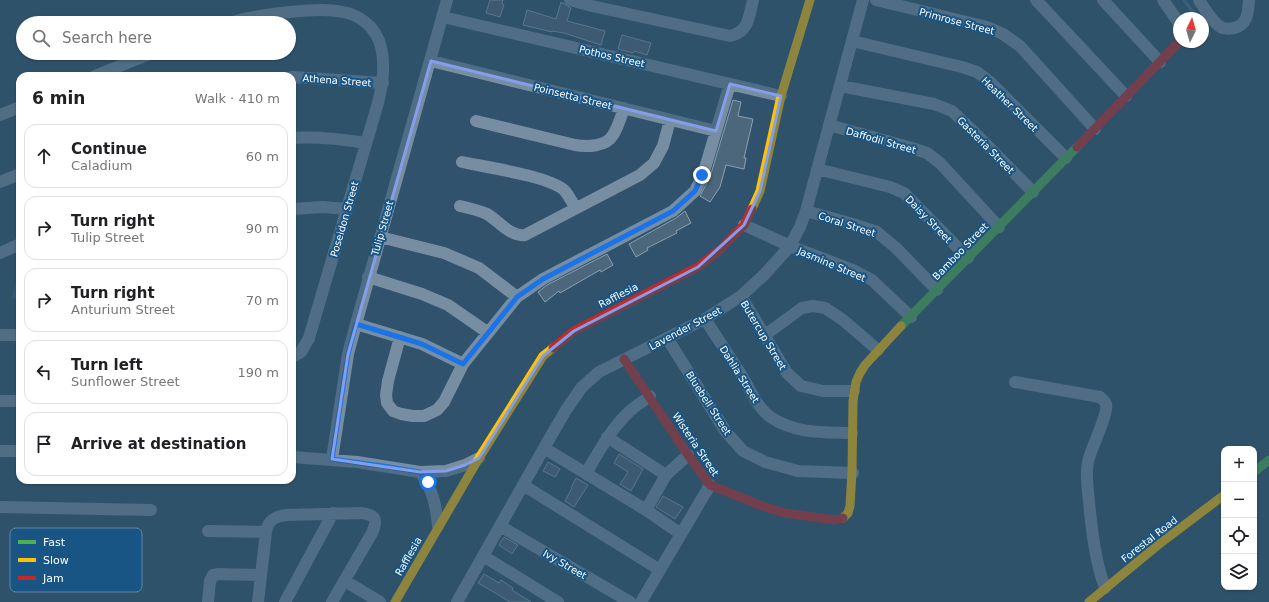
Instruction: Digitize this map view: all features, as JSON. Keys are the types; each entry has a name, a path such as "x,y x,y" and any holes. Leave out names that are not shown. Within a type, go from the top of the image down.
{"street":[{"name":"Tulip Street","path":"332,459 347,362 356,324 448,0"},
{"path":"570,0 730,36 743,30 747,24 753,0"},
{"name":"Rafflesia","path":"395,602 438,526 543,356 574,331 698,267 721,249 744,225 760,191 782,96 810,0"},
{"name":"Lavender Street","path":"461,601 483,556 523,485 566,410 582,387 599,372 624,358 705,319 741,296 764,275 790,246 806,211 863,0"},
{"name":"Primrose Street","path":"876,0 987,27 1003,34 1020,46 1094,129"},
{"path":"1036,0 1126,96"},
{"path":"1103,0 1160,62"},
{"path":"1163,0 1173,14"},
{"path":"1199,0 1215,23 1224,28 1231,29 1239,27 1246,19 1249,0"},
{"name":"Poseidon Street","path":"261,16 305,10 350,14 362,20 369,26 377,37 384,60 383,83 309,338 296,354"},
{"name":"Pothos Street","path":"443,16 782,96"},
{"name":"Heather Street","path":"852,41 962,67 977,72 990,82 1066,158"},
{"name":"Bamboo Street","path":"846,516 849,512 853,473 852,433 854,391 858,374 878,350 1173,48"},
{"path":"106,72 135,60"},
{"name":"Poinsetta Street","path":"430,61 716,131"},
{"name":"Athena Street","path":"296,77 383,83"},
{"path":"400,337 388,381 386,395 387,403 393,411 413,416 424,416 437,410 444,402 463,364 487,332 517,297 543,279 673,211 695,191 702,175 730,84"},
{"name":"Gasteria Street","path":"840,86 934,104 952,111 1032,192"},
{"path":"476,121 589,147 609,140 613,136 624,108"},
{"path":"0,115 16,109"},
{"path":"460,206 472,208 487,214 512,233 520,236 525,235 640,175 654,163 663,146 670,120"},
{"name":"Daffodil Street","path":"829,125 927,153 940,163 999,227"},
{"path":"296,138 309,136 366,143"},
{"path":"462,162 539,179 554,184 564,191 576,208"},
{"name":"Daisy Street","path":"817,169 890,187 904,193 968,258"},
{"path":"0,182 16,176"},
{"path":"296,208 323,207 347,209"},
{"name":"Coral Street","path":"806,211 877,232 896,248 937,290"},
{"name":"Jasmine Street","path":"744,225 790,246 853,270 872,280 911,317"},
{"path":"380,237 444,253 479,268 517,297"},
{"path":"0,253 16,246"},
{"path":"368,278 422,294 448,305 487,332"},
{"name":"Butercup Street","path":"741,296 787,374 801,386 823,391 854,391"},
{"path":"765,335 802,308 813,306 825,308 843,320 878,350"},
{"name":"Dahlia Street","path":"705,319 758,405 772,418 789,426 809,432 852,433"},
{"path":"356,324 422,344 463,364"},
{"path":"0,335 16,335"},
{"name":"Bluebell Street","path":"667,338 726,432 743,451 765,462 798,471 853,473"},
{"name":"Wisteria Street","path":"624,358 688,455 710,485 765,507 785,513 835,520 842,519 846,516"},
{"path":"1015,382 1100,397 1106,404 1104,417 1088,462 1087,478 1093,541 1105,588"},
{"path":"586,473 622,418 650,396"},
{"path":"0,401 16,401"},
{"path":"608,438 666,475"},
{"path":"544,448 646,510 681,534"},
{"path":"0,451 16,451"},
{"path":"646,510 666,475 688,455"},
{"path":"296,456 332,459 420,472 446,471 465,465 479,458"},
{"path":"1257,470 1269,460"},
{"path":"420,472 428,482 432,492 438,526"},
{"path":"523,485 660,570"},
{"path":"641,602 710,485"},
{"name":"Forestal Road","path":"1089,602 1158,545 1221,497"},
{"path":"0,507 151,510"},
{"path":"258,602 267,525 271,520 281,515 361,512 370,514 374,517 375,521 372,534 332,602"},
{"path":"285,602 334,513"},
{"name":"Ivy Street","path":"500,526 630,602"},
{"path":"208,531 266,532"},
{"path":"483,556 558,602"},
{"path":"208,602 210,581 213,575 261,575"},
{"path":"345,581 380,602"}],"highlighted area":[{"path":"431,61 716,131 730,84 781,96 760,191 744,225 698,267 574,331 543,356 479,458 465,465 446,471 420,472 332,459 348,354"}],"shaded area":[{"path":"16,282 16,299 12,298"}],"building":[{"path":"490,0 503,0 502,4 504,5 500,17 486,13"},
{"path":"561,2 571,8 567,21 605,31 601,45 564,33 552,32 523,25 527,10 556,19"},
{"path":"622,35 651,43 647,55 634,51 633,53 618,49"},
{"path":"733,100 741,102 738,116 753,119 744,158 746,158 744,169 726,165 720,187 710,202 700,196 710,177"},
{"path":"685,211 691,223 676,231 677,233 647,248 648,250 636,257 629,244 676,218"},
{"path":"607,254 613,265 601,272 600,270 560,293 559,291 545,302 538,292 547,285"},
{"path":"619,454 643,469 631,491 620,484 628,472 614,463"},
{"path":"548,462 560,469 555,477 543,471"},
{"path":"576,478 588,485 574,507 565,501"},
{"path":"663,496 683,507 675,519 656,507"},
{"path":"504,537 518,545 512,554 499,545"},
{"path":"484,574 499,583 501,580 513,588 512,590 531,602 510,602 478,583"}],"waterway":[{"path":"1184,0 1193,12"}],"traffic: fast":[{"path":"901,326 1077,147"},
{"path":"1257,470 1269,460"}],"traffic: slow":[{"path":"752,209 760,191 781,96 810,0"},
{"path":"843,518 848,513 850,506 853,401 856,382 865,365 901,326"},
{"path":"395,602 479,458 543,356 553,348"},
{"path":"1089,602 1158,545 1221,497"}],"traffic: jam":[{"path":"1077,147 1173,48"},
{"path":"553,348 574,331 698,267 721,249 744,225 752,209"},
{"path":"624,359 688,455 710,485 765,507 785,513 835,520 843,518"}],"route":[{"path":"428,482 420,472 332,459 348,354 356,324 422,344 463,364 487,332 517,297 543,279 673,211 695,191 702,175"}]}
